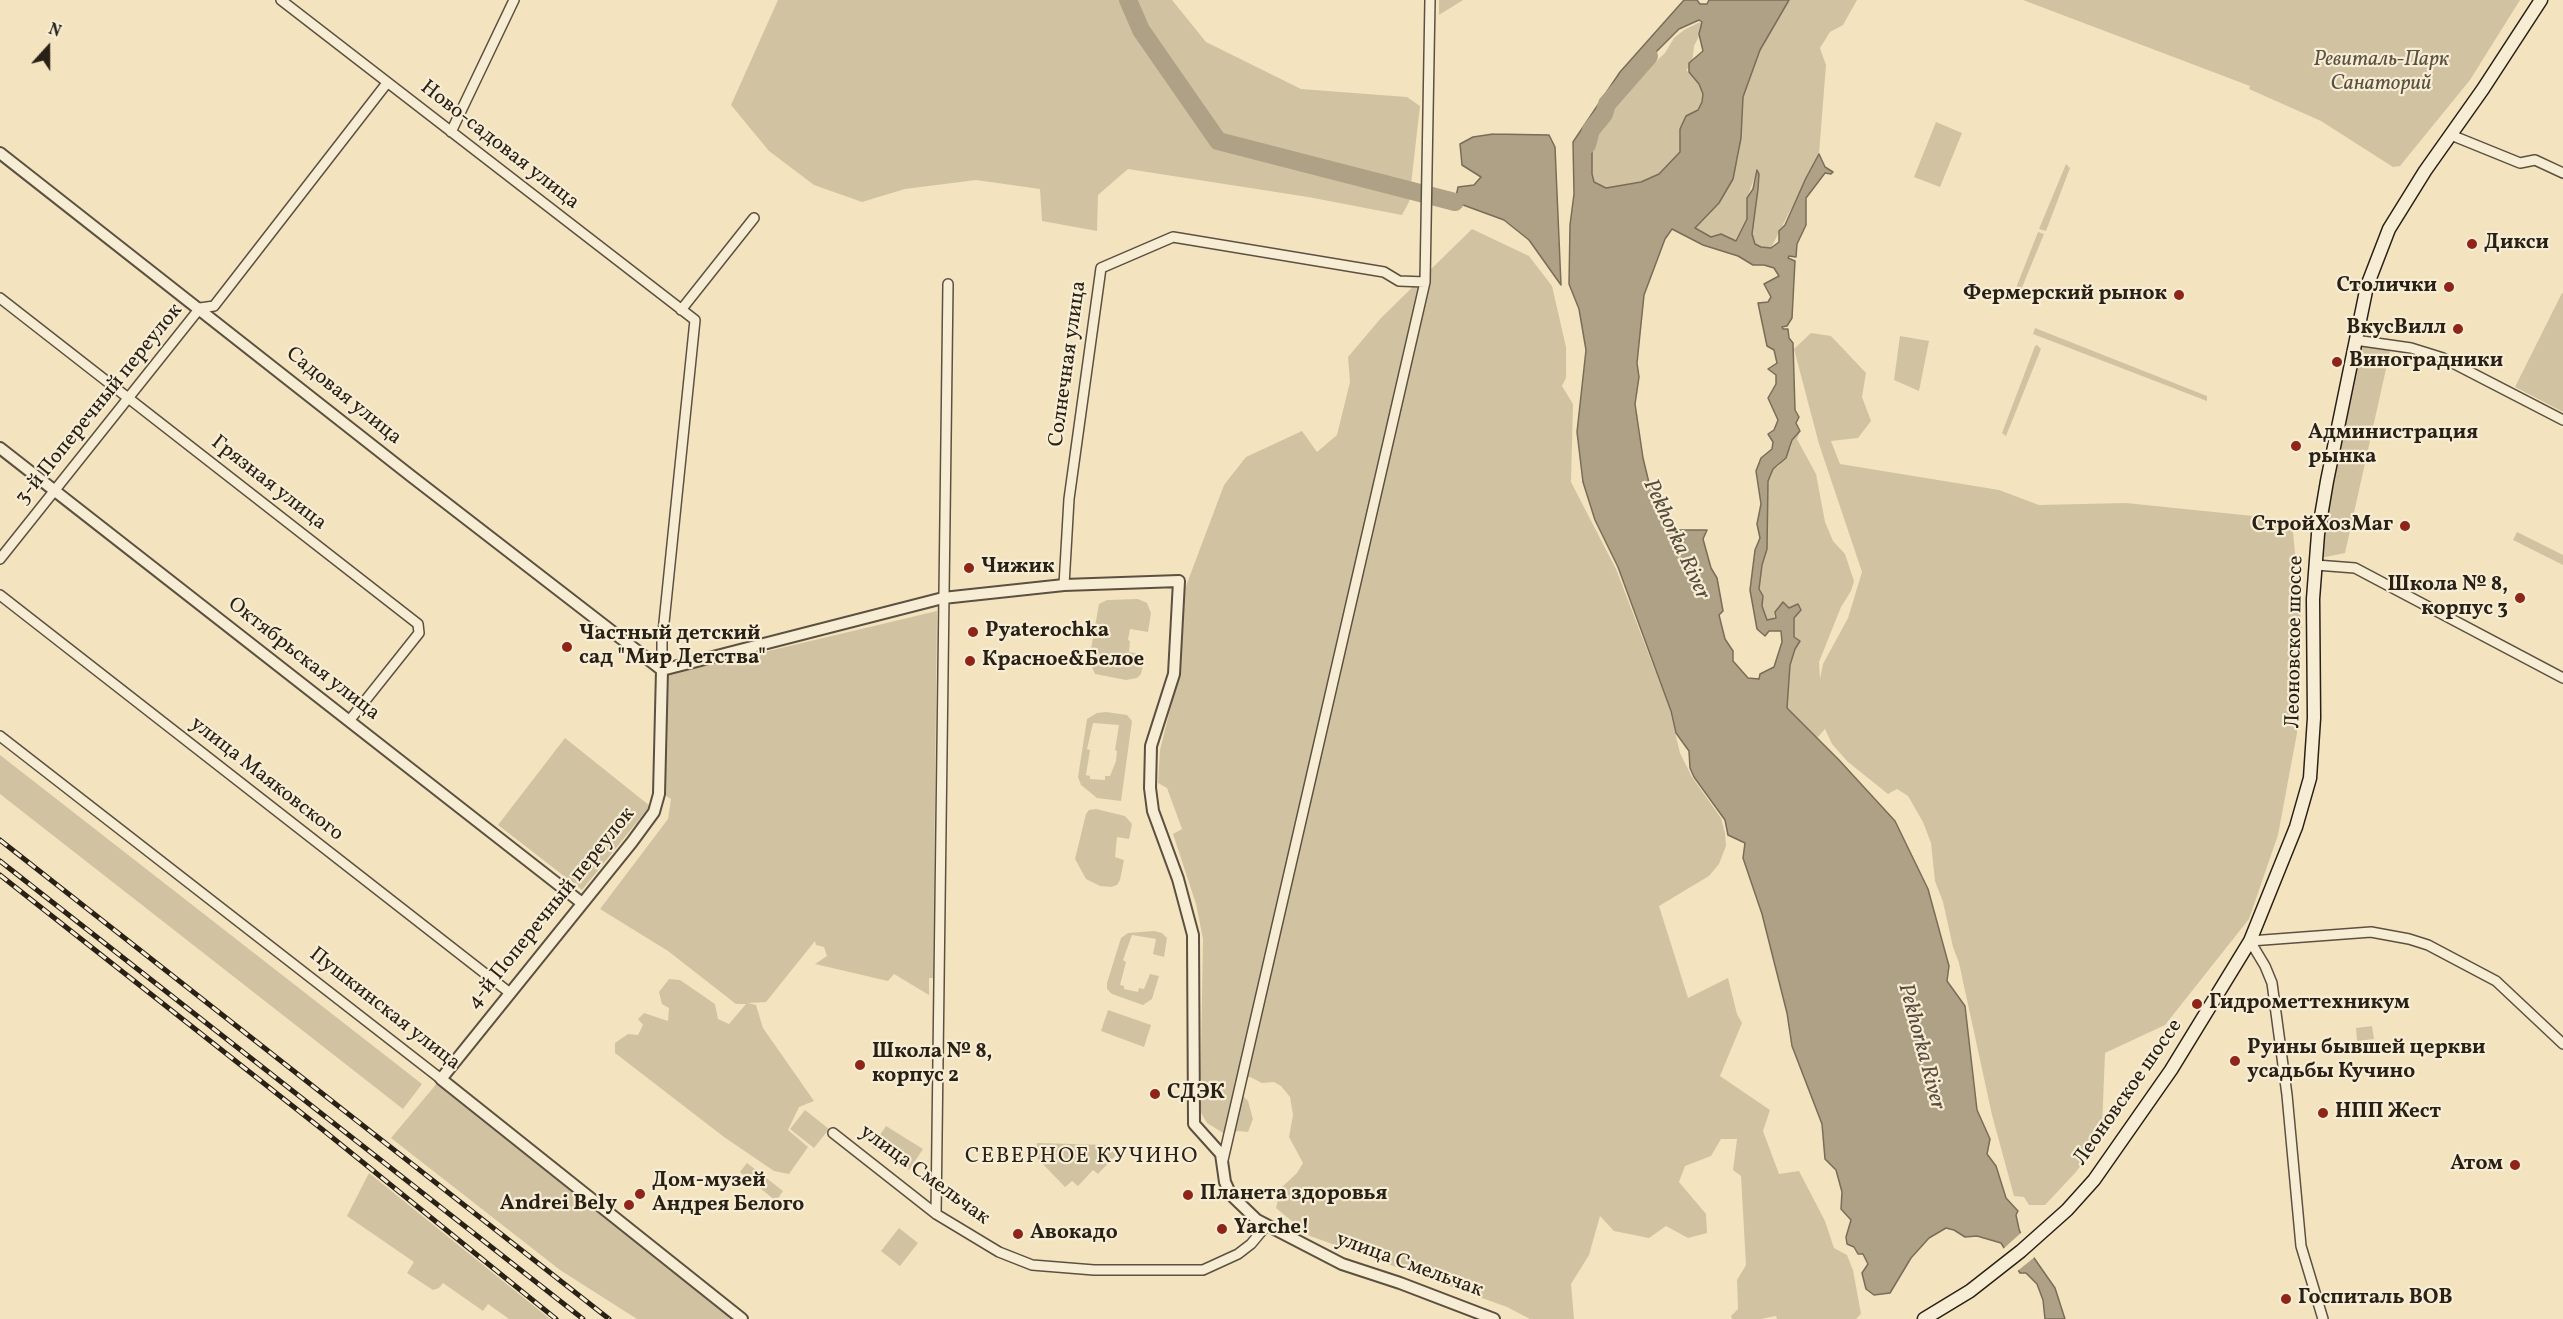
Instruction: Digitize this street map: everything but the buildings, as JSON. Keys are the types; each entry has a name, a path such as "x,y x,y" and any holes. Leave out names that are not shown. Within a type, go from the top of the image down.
{"main road":[{"name":"Леоновское шоссе","path":"1924,1319 1970,1291 2041,1235 2094,1180 2171,1070 2250,940 2296,827 2310,778 2314,742 2313,599 2316,565 2326,481 2367,286 2389,229 2425,171 2541,0"}],"street":[{"name":"Ново-садовая улица","path":"281,0 695,320"},
{"path":"451,132 514,0"},
{"path":"1222,1160 1425,282 1430,0"},
{"name":"3-й Поперечный переулок","path":"0,559 130,399 200,308 214,306 387,83"},
{"path":"2451,135 2520,163 2535,160 2563,173"},
{"name":"Садовая улица","path":"0,153 662,670"},
{"path":"681,310 754,218"},
{"name":"Солнечная улица","path":"1064,585 1068,499 1101,268 1173,237 1384,272 1399,281 1425,282"},
{"path":"936,1214 942,598 948,284"},
{"name":"Грязная улица","path":"0,298 417,624 419,633 349,721"},
{"name":"4-й Поперечный переулок","path":"441,1078 650,819 657,803 662,642 695,320"},
{"path":"2355,340 2411,348 2443,358 2563,420"},
{"name":"Октябрьская улица","path":"0,448 582,903"},
{"path":"2316,565 2355,568 2563,678"},
{"path":"662,670 942,598 1064,585 1179,581 1174,674 1151,746 1150,788 1154,811 1178,879 1193,935 1193,1120 1196,1128 1218,1150 1225,1182 1231,1195 1247,1212 1266,1226"},
{"name":"улица Маяковского","path":"0,595 510,993"},
{"name":"Пушкинская улица","path":"0,736 441,1078 742,1319"},
{"path":"2324,1319 2301,1246 2287,1095 2272,982 2250,940 2371,932 2409,939 2427,945 2496,981 2563,1044"},
{"name":"улица Смельчак","path":"833,1133 936,1214 977,1239 1032,1265 1082,1270 1203,1270 1238,1254 1251,1245 1266,1226 1342,1264 1400,1283 1494,1319"}],"green space":[{"path":"778,0 1172,0 1206,42 1301,89 1407,97 1420,106 1409,202 1402,215 1308,197 1128,169 1098,195 1097,231 1042,221 1040,189 976,180 905,189 862,202 814,185 769,151 731,105"},
{"path":"1439,0 1463,0 1439,15"},
{"path":"1789,0 1857,0 1843,25 1830,32 1820,48 1826,65 1819,154 1771,248 1754,244 1752,234 1758,189 1757,171 1747,198 1747,219 1735,241 1702,234 1694,228 1719,203 1738,159 1743,97 1760,50"},
{"name":"Ревиталь-Парк Санаторий","path":"2023,0 2520,0 2470,80 2400,166 2393,167 2321,121 2249,89 2250,86"},
{"path":"1700,22 1704,27 1694,46 1692,64 1686,70 1700,81 1705,107 1665,177 1635,186 1599,190 1590,177 1593,130 1616,99 1665,53 1674,38"},
{"path":"1936,122 1962,133 1940,187 1914,177"},
{"path":"2066,164 2070,168 2046,231 2039,229"},
{"path":"1472,229 1529,256 1552,286 1566,347 1566,378 1562,386 1573,404 1571,482 1616,569 1669,707 1680,753 1692,777 1721,818 1725,833 1726,846 1719,864 1709,876 1659,906 1688,998 1728,978 1737,1014 1742,1023 1720,1076 1770,1110 1763,1131 1779,1174 1799,1171 1825,1221 1834,1248 1847,1255 1853,1270 1861,1314 1856,1319 1777,1319 1776,1316 1761,1319 1732,1319 1731,1316 1738,1309 1737,1280 1746,1265 1741,1176 1733,1170 1737,1139 1721,1139 1711,1156 1685,1166 1679,1182 1706,1214 1707,1233 1688,1238 1666,1226 1649,1238 1614,1231 1600,1216 1589,1255 1571,1284 1574,1319 1530,1319 1507,1307 1310,1236 1276,1208 1281,1188 1297,1173 1303,1163 1289,1137 1293,1115 1290,1097 1281,1086 1274,1082 1262,1083 1250,1077 1240,1079 1236,1089 1248,1101 1253,1119 1248,1132 1238,1131 1225,1134 1207,1123 1200,1111 1203,939 1196,904 1173,834 1182,829 1167,788 1158,783 1160,750 1181,666 1178,645 1183,594 1224,485 1246,457 1302,431 1317,452 1337,435 1350,382 1348,357 1381,318"},
{"path":"2038,232 2044,234 2016,302 2012,298"},
{"path":"2563,294 2563,412 2515,387"},
{"path":"2035,328 2207,396 2207,401 2033,334"},
{"path":"1811,333 1831,336 1866,373 1862,397 1871,421 1858,438 1831,441 1840,464 1999,490 2039,505 2126,503 2292,520 2302,632 2297,733 2278,835 2249,919 2165,1025 2105,1053 2102,1128 2092,1150 2076,1172 2045,1205 2029,1205 2024,1197 2014,1196 1992,1115 1959,963 1935,881 1931,843 1923,822 1908,796 1897,789 1888,794 1848,762 1832,744 1825,729 1817,738 1787,708 1790,665 1800,641 1794,637 1794,618 1789,608 1775,612 1774,619 1767,620 1762,606 1763,596 1759,589 1767,549 1768,481 1773,469 1779,466 1791,447 1792,440 1800,431 1797,439 1816,474 1825,522 1833,541 1845,554 1854,581 1819,662 1820,679 1823,664 1848,618 1862,572 1819,444 1794,349"},
{"path":"1900,336 1929,341 1919,391 1894,380"},
{"path":"2037,345 2041,349 2006,436 2002,433"},
{"path":"2363,346 2390,351 2345,553 2321,558 2324,518 2355,359"},
{"path":"2517,532 2563,555 2563,565 2513,540"},
{"path":"1138,599 1147,603 1151,613 1148,632 1130,629 1128,640 1130,641 1129,652 1145,655 1141,674 1137,678 1126,680 1095,674 1089,660 1099,604 1107,600"},
{"path":"937,611 933,978 929,978 929,995 894,974 888,981 815,964 827,956 824,947 816,945 815,941 766,1002 748,1003 756,1005 763,1028 814,1101 799,1107 788,1130 808,1147 789,1174 774,1171 724,1137 615,1053 615,1043 628,1034 638,1035 643,1025 638,1019 644,1013 668,1021 669,1008 662,1004 659,992 669,979 680,980 715,1004 718,1019 729,1024 746,1004 736,1004 668,951 600,909 668,819 671,799 665,795 667,675"},
{"path":"1097,713 1127,715 1132,721 1121,801 1097,798 1081,785 1078,777 1087,719","holes":["1093,723 1119,725 1115,750 1117,751 1116,761 1110,776 1105,776 1105,780 1090,779 1090,776 1086,775 1090,750 1087,749"]},
{"path":"565,738 650,806 582,890 498,825"},
{"path":"0,755 422,1084 403,1109 0,794"},
{"path":"1096,809 1125,816 1132,824 1129,839 1117,837 1115,857 1124,860 1120,880 1117,885 1111,887 1100,886 1086,879 1075,859 1086,814 1089,810"},
{"path":"1154,931 1162,933 1167,938 1164,957 1153,954 1156,939 1132,935 1123,960 1126,962 1120,985 1124,986 1124,989 1138,992 1139,988 1144,989 1150,974 1159,976 1152,999 1143,1005 1112,994 1107,989 1107,983 1121,938 1128,933"},
{"path":"1108,1010 1151,1025 1144,1047 1101,1031"},
{"path":"2372,1026 2374,1039 2357,1041 2356,1028"},
{"path":"438,1082 734,1319 637,1319 560,1270 391,1138"},
{"path":"805,1110 829,1129 814,1148 790,1129"},
{"path":"886,1126 923,1149 909,1170 872,1147"},
{"path":"1037,1143 1106,1145 1116,1155 1098,1174 1093,1170 1078,1186 1072,1181 1065,1187 1036,1157"},
{"path":"747,1163 783,1191 776,1201 740,1172"},
{"path":"369,1173 550,1319 509,1319 488,1304 483,1311 443,1283 439,1288 433,1290 407,1273 414,1262 347,1216"},
{"path":"899,1228 918,1243 900,1266 881,1251"}],"water":[{"name":"Pekhorka River","path":"1684,0 1697,0 1700,4 1707,4 1709,0 1789,0 1760,50 1743,97 1741,138 1733,179 1719,203 1695,228 1711,237 1721,234 1736,241 1747,219 1747,198 1753,189 1757,170 1758,189 1752,234 1755,244 1771,248 1779,242 1779,231 1785,225 1819,154 1825,167 1833,172 1825,173 1806,198 1806,225 1797,244 1796,257 1789,256 1788,258 1795,261 1792,318 1787,326 1782,327 1788,329 1789,338 1793,343 1795,410 1799,417 1796,423 1800,431 1792,440 1786,458 1773,469 1768,481 1767,549 1759,589 1763,596 1762,606 1767,620 1776,618 1775,612 1783,602 1789,608 1798,604 1801,610 1794,618 1794,637 1800,641 1790,665 1787,708 1895,821 1928,889 1949,966 1947,981 1965,1006 1977,1110 1990,1139 1987,1154 1996,1166 2006,1198 2018,1211 2016,1215 2025,1245 2055,1288 2065,1319 2045,1319 2043,1300 2037,1284 2026,1273 2020,1273 2001,1243 1977,1236 1965,1237 1946,1228 1929,1238 1911,1258 1890,1293 1874,1295 1866,1289 1862,1273 1868,1264 1863,1254 1858,1254 1854,1247 1847,1244 1846,1237 1851,1220 1841,1209 1842,1192 1836,1170 1825,1159 1822,1124 1792,1046 1787,1013 1762,914 1743,858 1745,843 1728,835 1725,820 1694,777 1690,768 1689,751 1676,733 1671,711 1618,567 1595,520 1583,482 1577,432 1586,350 1579,309 1569,284 1570,225 1574,194 1573,142 1620,72","holes":["1699,20 1702,22 1699,34 1703,51 1689,63 1689,72 1699,84 1703,94 1702,102 1698,110 1686,116 1680,129 1680,152 1659,174 1641,182 1606,188 1594,182 1592,132 1596,124 1629,79 1679,29","1672,229 1703,245 1738,256 1753,265 1774,268 1779,276 1764,284 1771,297 1768,302 1758,303 1767,346 1774,350 1777,363 1768,369 1776,375 1776,384 1768,398 1778,420 1774,430 1768,434 1773,442 1772,449 1761,458 1756,471 1761,504 1757,524 1760,538 1755,550 1750,590 1757,629 1765,636 1769,631 1781,631 1782,642 1774,667 1760,674 1759,679 1748,678 1733,661 1733,651 1725,639 1719,615 1723,611 1717,578 1711,568 1703,539 1707,530 1679,530 1671,527 1670,515 1650,487 1643,458 1635,404 1644,295 1665,239"]},
{"path":"1493,134 1549,135 1555,147 1561,285 1529,240 1504,220 1455,202 1458,187 1474,185 1481,177 1462,165 1460,144 1473,137"}],"pier":[{"path":"2023,1231 2036,1256 2015,1273 2002,1250"}],"waterway":[{"path":"1128,0 1141,30 1218,141 1455,202"},
{"path":"1587,145 1591,130 1604,114 1607,104 1649,56"}],"railway":[{"path":"0,840 609,1319"},
{"path":"0,861 583,1319"},
{"path":"0,875 323,1130 556,1319"}],"place":[{"name":"Дикси","path":"2472,244"},
{"name":"Столички","path":"2449,287"},
{"name":"Фермерский рынок","path":"2179,295"},
{"name":"ВкусВилл","path":"2458,329"},
{"name":"Виноградники","path":"2337,362"},
{"name":"Администрация рынка","path":"2296,446"},
{"name":"СтройХозМаг","path":"2405,526"},
{"name":"Чижик","path":"969,568"},
{"name":"Школа № 8, корпус 3","path":"2520,598"},
{"name":"Pyaterochka","path":"973,632"},
{"name":"Частный детский сад \"Мир Детства\"","path":"567,647"},
{"name":"Красное&Белое","path":"970,661"},
{"name":"Гидрометтехникум","path":"2197,1004"},
{"name":"Руины бывшей церкви усадьбы Кучино","path":"2235,1061"},
{"name":"Школа № 8, корпус 2","path":"860,1065"},
{"name":"СДЭК","path":"1155,1094"},
{"name":"НПП Жест","path":"2323,1113"},
{"name":"Атом","path":"2515,1165"},
{"name":"Дом-музей Андрея Белого","path":"640,1194"},
{"name":"Планета здоровья","path":"1188,1195"},
{"name":"Andrei Bely","path":"629,1205"},
{"name":"Yarche!","path":"1222,1229"},
{"name":"Авокадо","path":"1018,1234"},
{"name":"Госпиталь ВОВ","path":"2286,1299"}],"district":[{"name":"СЕВЕРНОЕ КУЧИНО","path":"1082,1158"}]}
